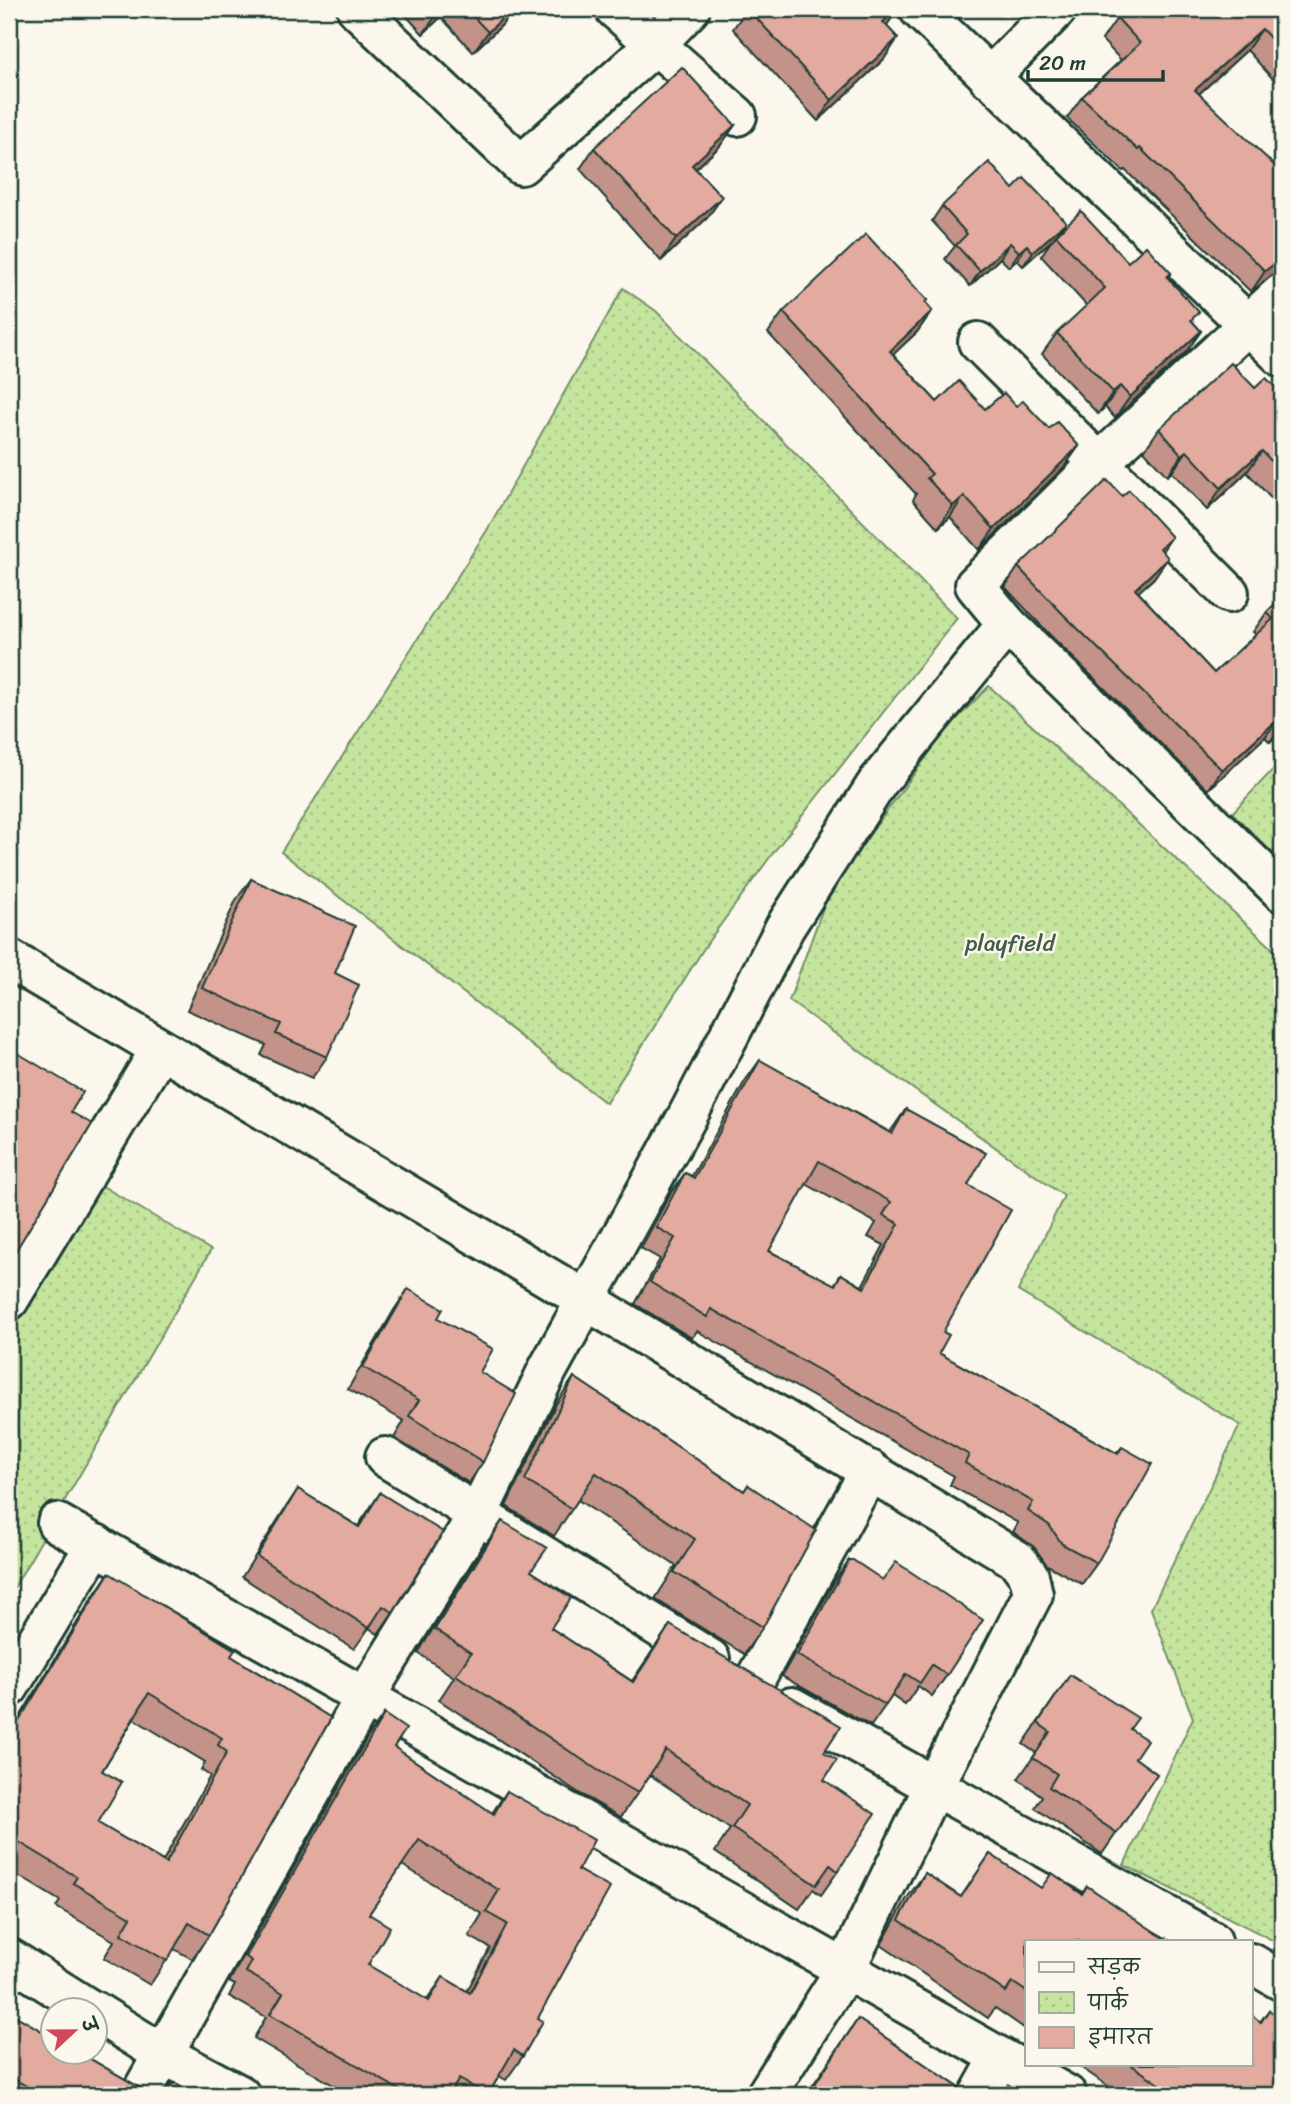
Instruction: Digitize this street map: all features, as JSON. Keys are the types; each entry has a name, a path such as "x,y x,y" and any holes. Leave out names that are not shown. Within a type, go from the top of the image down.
{"street":[{"path":"357,9 521,165 655,45 690,9"},
{"path":"615,9 737,116"},
{"path":"919,9 1282,357"},
{"path":"989,78 1057,9"},
{"path":"1282,293 1100,462 975,585 1007,624 1282,892"},
{"path":"978,342 1229,593"},
{"path":"140,2095 365,1697 477,1516 548,1369 687,1117 785,927 878,782 1007,624"},
{"path":"9,959 870,1470 1017,1560 1029,1576 1033,1594 934,1786 845,1970 765,2095"},
{"path":"9,1300 160,1050"},
{"path":"385,1457 752,1685 1210,1940"},
{"path":"752,1685 870,1470"},
{"path":"57,1523 1066,2095"},
{"path":"9,1687 96,1544"},
{"path":"9,1958 70,1996"},
{"path":"1252,1964 1282,1980"},
{"path":"108,2019 163,2054 240,2095"},
{"path":"979,2095 1000,2058"}],"green space":[{"path":"623,288 656,311 957,618 773,853 708,942 606,1103 281,852 486,532"},
{"name":"playfield","path":"989,686 1282,957 1282,1945 1124,1865 1193,1718 1151,1609 1240,1425 1018,1291 1064,1196 789,1001 830,889 946,730"},
{"path":"1282,760 1282,862 1232,813"},
{"path":"99,1184 211,1250 9,1596 9,1337"}],"building":[{"path":"466,9 512,9 488,32"},
{"path":"748,9 897,9 883,22 898,38 832,100"},
{"path":"1127,9 1282,9 1282,51 1262,29 1195,90 1273,164 1282,154 1282,258 1265,271 1140,148 1138,150 1082,97 1140,43 1117,18"},
{"path":"682,67 735,125 692,165 722,197 676,239 594,148"},
{"path":"989,162 1013,189 1024,178 1066,222 1033,252 1027,245 1019,252 1010,243 980,271 956,245 967,234 942,206"},
{"path":"1081,211 1128,262 1146,246 1171,273 1167,277 1199,312 1191,320 1201,331 1130,397 1120,386 1113,392 1057,333 1105,288 1056,235"},
{"path":"866,234 927,300 925,303 932,311 890,351 937,402 959,381 985,409 1004,393 1016,406 1023,401 1049,429 1057,422 1079,446 994,529 964,496 953,506 927,478 932,474 783,312"},
{"path":"1231,363 1255,388 1266,378 1275,387 1280,383 1282,386 1282,473 1262,451 1221,488 1187,451 1182,455 1159,429"},
{"path":"1107,480 1122,496 1129,490 1172,537 1160,548 1168,558 1135,589 1214,673 1273,619 1267,612 1282,597 1282,721 1279,718 1222,770 1018,567"},
{"path":"251,879 355,926 335,973 359,985 327,1057 276,1034 281,1024 202,988"},
{"path":"9,1048 83,1092 71,1112 92,1124 9,1262"},
{"path":"760,1060 892,1134 906,1109 986,1153 968,1185 1011,1210 943,1332 949,1335 939,1353 1118,1454 1122,1447 1152,1464 1097,1563 1062,1544 1049,1525 1028,1511 1033,1502 965,1463 969,1455 711,1309 707,1317 650,1282 675,1238 656,1227 685,1173 694,1178","holes":["819,1161 891,1202 883,1215 899,1224 864,1288 841,1274 835,1285 769,1251"]},
{"path":"408,1289 443,1309 438,1318 493,1349 480,1372 516,1394 483,1462 409,1416 419,1400 363,1367"},
{"path":"574,1377 744,1491 748,1485 816,1530 763,1627 674,1572 695,1539 596,1473 572,1509 525,1480"},
{"path":"298,1489 359,1527 380,1493 443,1532 393,1612 383,1606 369,1628 257,1556"},
{"path":"502,1521 547,1548 531,1571 571,1598 551,1628 633,1682 670,1625 841,1726 824,1752 837,1760 824,1780 875,1814 838,1871 830,1865 816,1885 732,1828 747,1805 666,1750 638,1793 596,1769 456,1675 471,1653 435,1629"},
{"path":"849,1560 883,1580 896,1562 983,1620 947,1675 932,1665 920,1683 906,1674 886,1705 797,1655"},
{"path":"109,1573 235,1650 231,1656 331,1718 209,1935 189,1923 167,1961 121,1934 131,1917 73,1883 77,1877 9,1836 9,1714 19,1721","holes":["149,1693 222,1738 218,1745 227,1752 166,1863 98,1823 122,1782 102,1771"]},
{"path":"1070,1675 1138,1718 1130,1729 1147,1740 1135,1758 1157,1774 1117,1833 1049,1787 1057,1774 1033,1758 1050,1732 1038,1723"},
{"path":"384,1714 406,1729 394,1747 494,1814 507,1791 594,1840 578,1870 610,1888 538,2018 543,2021 523,2056 514,2050 488,2095 459,2079 449,2095 408,2095 270,2014 283,1993 246,1972 252,1961 246,1957","holes":["419,1840 499,1890 486,1912 507,1924 470,1993 443,1977 429,2001 368,1965 390,1927 369,1914"]},
{"path":"990,1854 1041,1888 1052,1873 1082,1894 1087,1886 1167,1940 1025,1940 1025,1991 1012,1982 1006,1992 899,1920 925,1873 961,1897"},
{"path":"1269,2010 1282,2019 1282,2095 1185,2095 1172,2086 1170,2091 1133,2066 1252,2066 1252,2016 1261,2022"},
{"path":"9,2012 38,2029 38,2066 102,2066 156,2095 32,2095 35,2091 9,2076"},
{"path":"858,2019 970,2095 830,2095 815,2084"},
{"path":"175,2083 193,2095 156,2095"},
{"path":"1004,2092 1010,2095 992,2095 993,2093"}]}
